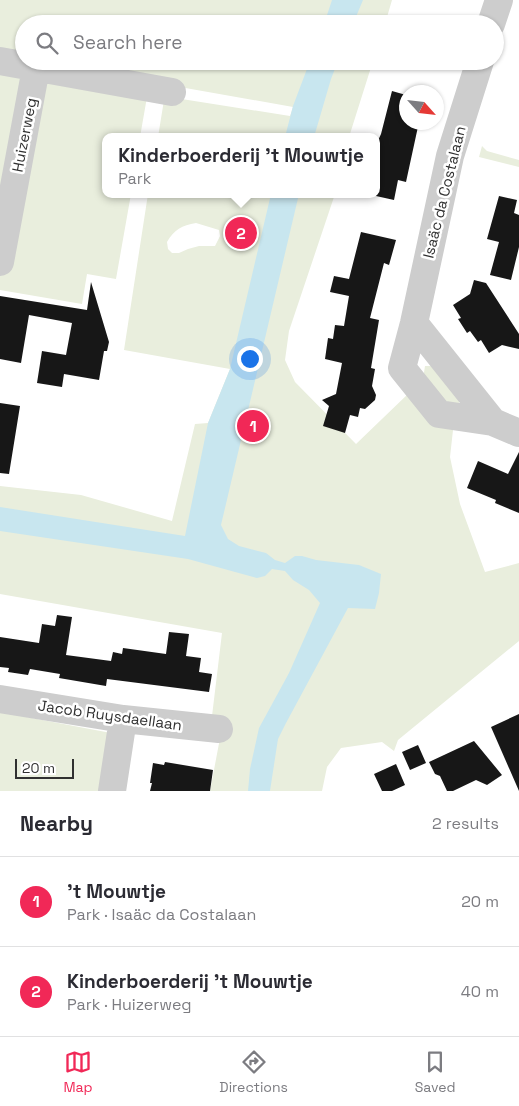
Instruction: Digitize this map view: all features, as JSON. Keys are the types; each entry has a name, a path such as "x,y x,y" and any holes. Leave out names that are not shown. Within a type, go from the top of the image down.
{"street":[{"path":"494,15 499,0"},
{"path":"0,61 15,64"},
{"name":"Huizerweg","path":"0,262 36,70"},
{"path":"47,70 172,92"},
{"name":"Isaäc da Costalaan","path":"477,70 450,156 414,323 402,368 439,414 493,422 519,432"},
{"path":"414,323 493,422"},
{"name":"Jacob Ruysdaellaan","path":"0,699 123,719 219,729"},
{"path":"112,791 123,719"}],"green space":[{"path":"0,0 392,0 388,15 15,15 15,58 0,56"},
{"path":"84,70 370,70 350,133 159,133 164,100 169,97 290,116 293,107"},
{"path":"0,72 147,97 141,133 102,133 102,198 130,198 116,279 87,274 82,304 0,290"},
{"path":"482,146 487,151 519,160 519,167 479,157"},
{"path":"147,198 334,198 289,331 285,360 295,382 356,444 409,393 453,430 450,457 460,504 485,572 519,563 519,641 398,740 394,751 382,742 341,748 327,767 322,791 210,791 224,717 212,716 222,633 0,594 0,486 81,495 172,521 195,424 208,423 230,369 124,350","holes":["196,223 219,230 220,236 215,246 199,246 179,253 172,253 168,249 167,242 170,238 176,231 187,225"]},
{"path":"425,366 439,366 459,394 459,410 445,408 423,379"},
{"path":"0,712 111,733 104,791 0,791"}],"water":[{"path":"332,0 363,0 357,15 327,15"},
{"path":"307,70 334,70 315,133 286,133 293,106"},
{"path":"270,198 298,198 221,525 228,539 239,546 266,553 275,560 285,563 295,556 302,556 316,560 359,565 381,574 375,609 348,608 286,723 278,739 270,791 248,791 250,769 259,728 289,673 320,603 309,590 293,580 285,571 272,569 265,576 257,578 188,559 0,531 0,507 185,536 208,423 230,369"}],"building":[{"path":"392,91 399,93 399,130 417,130 406,182 398,180 394,200 380,197 380,136"},
{"path":"499,196 517,200 514,213 519,215 519,247 511,280 490,275 499,242 487,239"},
{"path":"361,232 396,240 389,265 384,263 370,318 379,320 371,368 375,369 372,386 376,395 375,400 365,409 360,408 358,417 350,415 345,433 323,426 329,406 322,400 336,394 342,363 325,359 328,338 333,339 335,325 344,326 349,296 330,292 334,276 349,279"},
{"path":"474,280 486,283 519,334 519,349 502,345 489,353 481,340 478,342 470,331 467,333 458,319 461,318 453,305 470,294"},
{"path":"91,282 109,342 107,351 104,351 99,380 64,374 62,387 37,383 42,351 66,355 72,323 29,315 21,363 0,359 0,296 87,310"},
{"path":"0,403 20,406 9,474 0,473"},
{"path":"519,452 519,513 495,503 496,500 467,488 478,461 508,474"},
{"path":"57,615 72,617 66,655 111,661 113,652 122,654 123,648 166,654 169,632 189,634 186,656 201,658 199,672 212,674 209,692 107,679 106,686 59,678 60,674 30,669 28,675 8,672 9,668 0,667 0,637 39,643 42,624 55,626"},
{"path":"519,714 519,791 491,727"},
{"path":"474,741 502,775 487,785 476,780 453,791 447,791 440,776 435,774 429,762"},
{"path":"418,745 426,763 410,770 402,752"},
{"path":"165,762 213,770 210,791 150,791 153,763 164,765"},
{"path":"396,764 405,785 392,791 382,791 374,774"}],"place":[{"name":"Kinderboerderij 't Mouwtje","path":"241,233"},
{"name":"'t Mouwtje","path":"253,426"}]}
